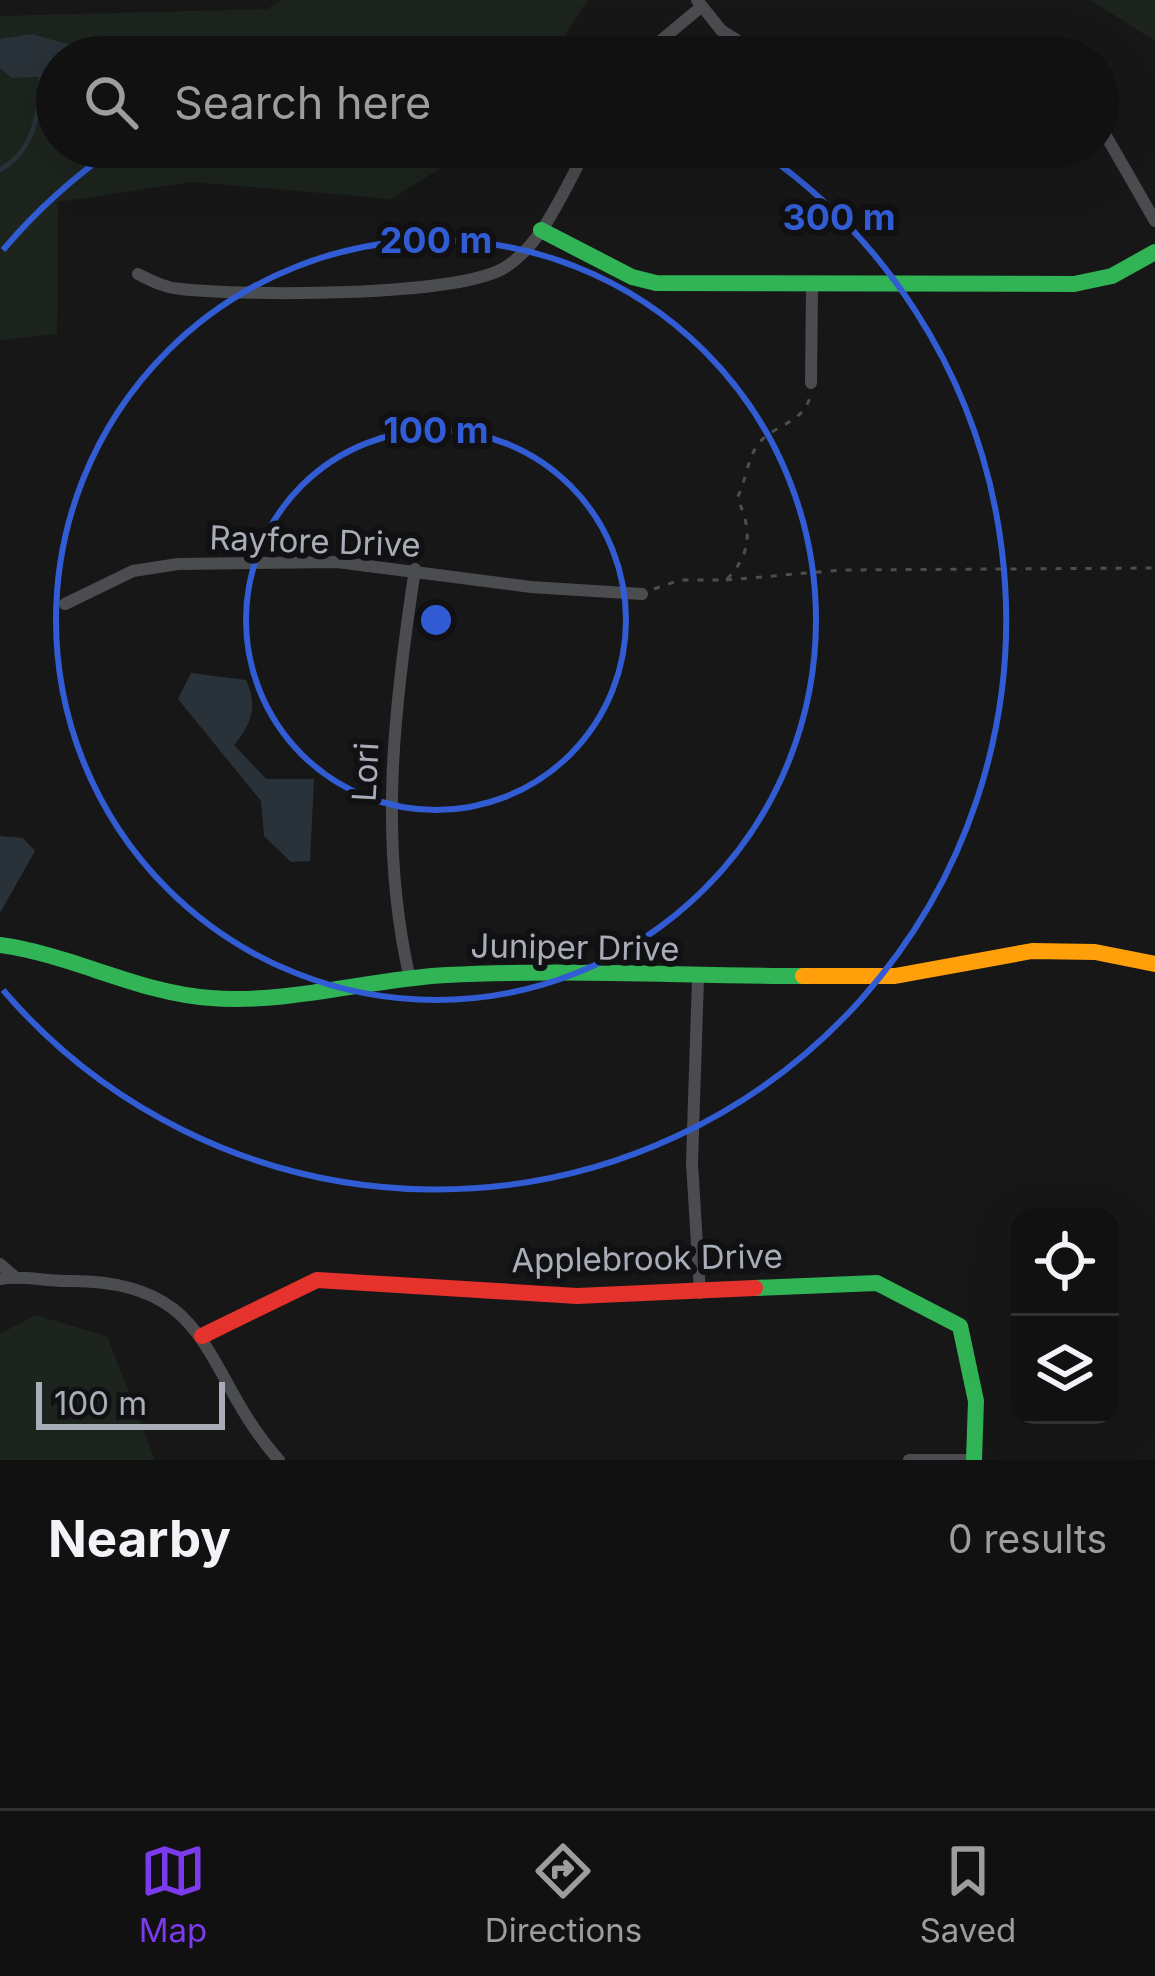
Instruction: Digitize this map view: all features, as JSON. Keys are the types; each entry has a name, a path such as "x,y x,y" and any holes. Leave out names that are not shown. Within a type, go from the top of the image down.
{"street":[{"path":"664,36 699,3 729,36"},
{"path":"1119,158 1155,220"},
{"path":"138,274 161,286 197,290 462,285 506,267 541,230 576,168"},
{"path":"541,230 632,277 656,283 1074,284 1112,276 1155,252"},
{"path":"812,286 812,383"},
{"name":"Rayfore Drive","path":"65,604 134,571 178,564 337,562 531,587 642,594"},
{"name":"Lori","path":"410,979 389,835 400,673 415,569"},
{"name":"Juniper Drive","path":"0,944 43,951 172,994 218,999 279,997 410,979 522,974 895,976 1032,951 1095,952 1155,964"},
{"path":"698,978 692,1162 700,1293"},
{"path":"0,1264 7,1278 126,1285 168,1304 202,1336 279,1460"},
{"name":"Applebrook Drive","path":"202,1336 317,1280 577,1296 700,1293 830,1281 877,1283 960,1326 976,1401 974,1460"},
{"path":"909,1460 974,1460"}],"path":[{"path":"726,580 743,562 748,544 737,498 759,442 804,413 812,383"},
{"path":"642,594 680,580 842,570 1155,568"}],"shaded area":[{"path":"282,0 588,0 564,36 36,36 36,168 441,168 391,199 192,182 58,202 57,334 0,340 0,16 267,9"},
{"path":"1088,0 1155,0 1155,41 1092,1"},
{"path":"39,36 36,77 12,78 0,68 0,39"},
{"path":"191,673 246,680 251,714 234,745 266,779 314,779 310,861 291,862 264,836 261,801 178,699"},
{"path":"0,836 23,838 35,851 0,913"},
{"path":"35,1315 107,1336 155,1460 0,1460 0,1334"}],"waterway":[{"path":"0,170 22,150 36,117"}],"traffic: fast":[{"path":"541,230 632,277 656,283 1074,284 1112,276 1155,252"},
{"path":"0,945 158,989 211,998 271,998 417,977 491,973 803,976"},
{"path":"755,1288 877,1283 960,1326 976,1401 974,1460"}],"traffic: slow":[{"path":"803,976 895,976 1032,951 1095,952 1155,964"}],"traffic: jam":[{"path":"202,1336 317,1280 577,1296 755,1288"}]}
